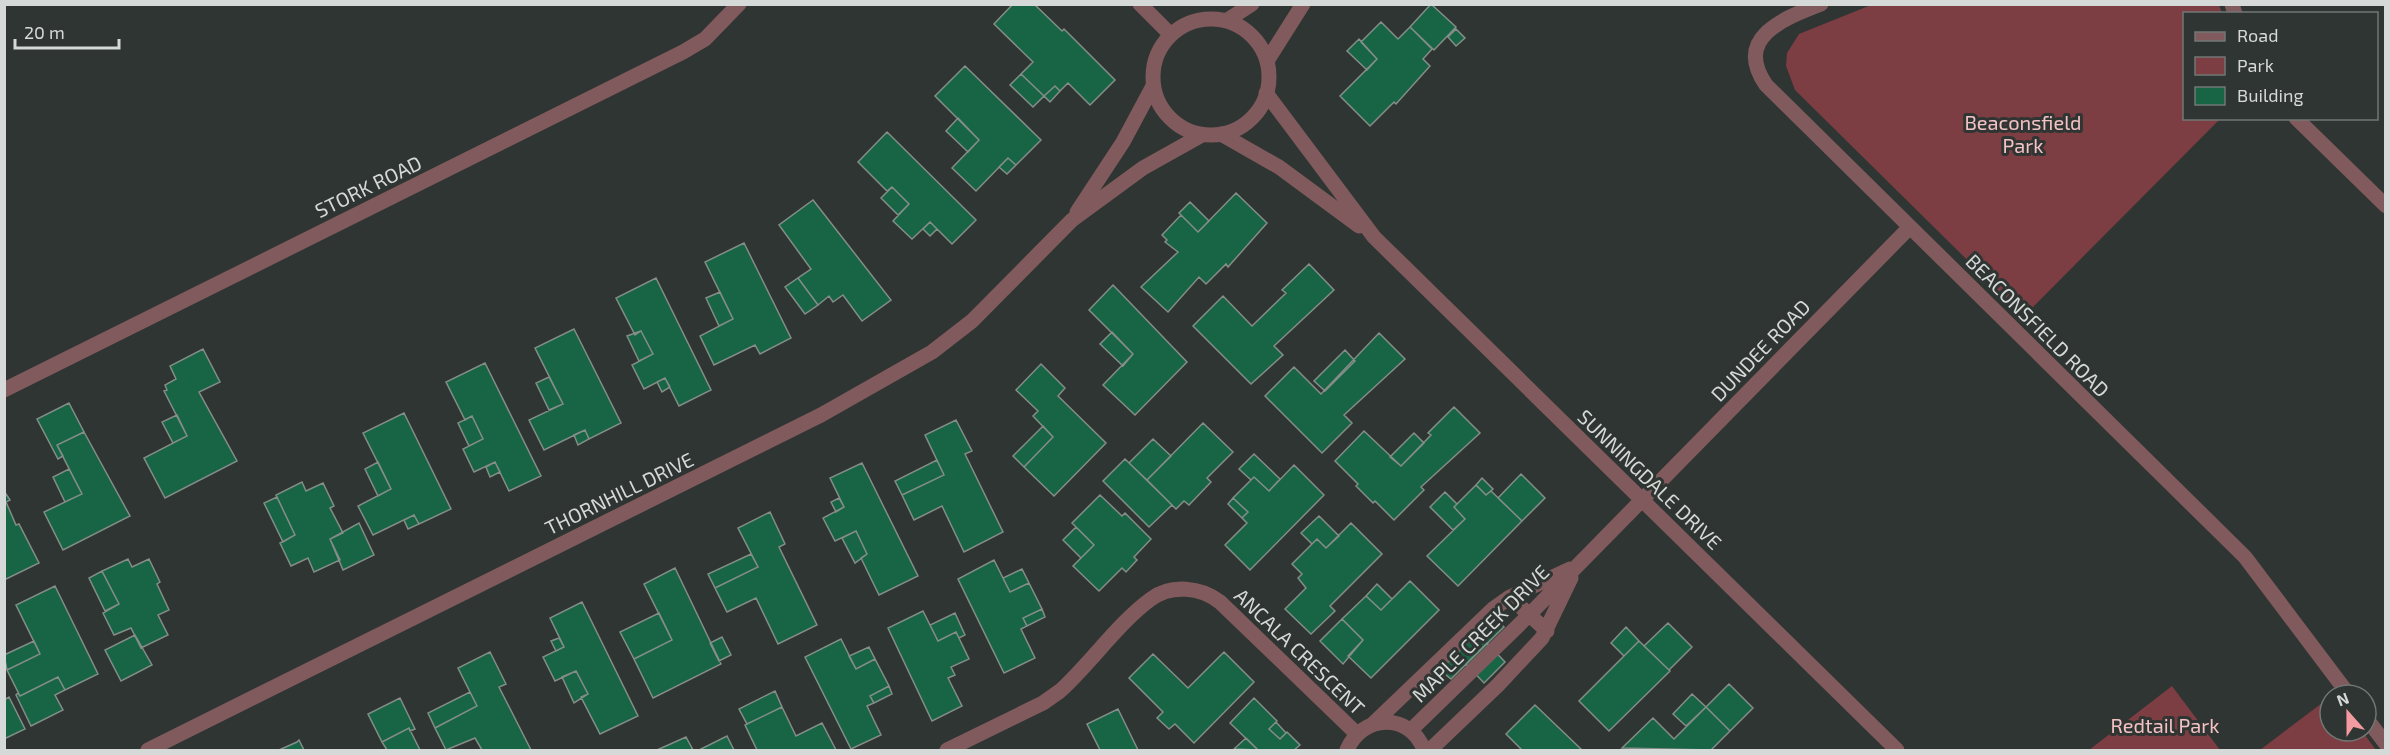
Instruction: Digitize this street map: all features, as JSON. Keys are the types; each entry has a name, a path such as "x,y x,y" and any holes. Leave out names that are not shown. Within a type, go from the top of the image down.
{"street":[{"name":"STORK ROAD","path":"4,390 683,52 705,39 739,4"},
{"path":"1140,4 1171,35"},
{"path":"1226,21 1252,4"},
{"path":"1267,62 1304,4"},
{"name":"BEACONSFIELD ROAD","path":"1821,4 1777,22 1765,33 1757,53 1758,74 1766,85 2245,557 2340,683"},
{"path":"1206,19 1226,21 1244,29 1258,44 1267,62 1269,81 1266,93 1253,117 1238,128 1221,134 1202,135 1184,129 1170,119 1159,104 1153,86 1153,68 1159,50 1171,35 1187,24 1206,19"},
{"name":"THORNHILL DRIVE","path":"1072,220 1123,142 1153,86"},
{"name":"SUNNINGDALE DRIVE","path":"1266,93 1374,237"},
{"path":"2298,120 2385,206"},
{"name":"SUNNINGDALE DRIVE","path":"1221,134 1279,167 1374,237 1897,750"},
{"name":"THORNHILL DRIVE","path":"148,750 821,415 932,352 972,321 1072,220 1143,168 1202,135"},
{"name":"DUNDEE ROAD","path":"1641,501 1909,228"},
{"name":"MAPLE CREEK DRIVE","path":"1410,730 1529,615 1641,501"},
{"path":"1430,750 1498,685 1547,631 1578,565"},
{"name":"MAPLE CREEK DRIVE","path":"1357,734 1373,724 1481,620 1510,597 1578,565"},
{"name":"ANCALA CRESCENT","path":"947,750 1043,703 1060,691 1152,598 1178,589 1205,593 1220,602 1357,734"},
{"path":"1510,597 1547,631"},
{"path":"1373,724 1391,722 1410,730 1424,750"},
{"path":"1347,750 1357,734"}],"green space":[{"name":"Beaconsfield Park","path":"1871,5 2219,5 2222,12 2183,12 2183,120 2219,120 2024,316 1795,90 1786,66 1787,53 1799,34"},
{"name":"Redtail Park","path":"2172,686 2220,750 2089,750"},
{"name":"Redtail Park","path":"2318,706 2318,743 2371,743 2376,750 2260,750"}],"building":[{"path":"1013,4 1034,4 1062,31 1064,29 1115,80 1090,105 1068,83 1060,91 1055,86 1044,96 1021,74 1033,62 994,24"},
{"path":"1431,4 1456,27 1434,50 1410,27"},
{"path":"1381,22 1398,39 1410,27 1432,49 1423,59 1430,66 1396,104 1394,102 1370,126 1340,96 1377,59 1361,42"},
{"path":"1456,29 1465,38 1456,46 1448,37"},
{"path":"1359,39 1377,59 1367,70 1347,51"},
{"path":"965,66 1041,140 1016,165 1008,158 976,191 952,168 979,140 935,96"},
{"path":"1021,74 1044,96 1033,107 1010,85"},
{"path":"1055,86 1060,91 1050,102 1044,96"},
{"path":"958,118 979,140 968,152 946,131"},
{"path":"887,132 976,220 952,244 930,222 912,239 893,221 909,204 892,187 887,191 858,162"},
{"path":"1008,158 1016,165 1007,174 999,167"},
{"path":"892,187 909,204 898,215 881,198"},
{"path":"1236,193 1267,223 1228,267 1226,264 1206,284 1199,277 1168,312 1141,287 1178,252 1165,242 1167,240 1162,235 1181,215 1198,232"},
{"path":"813,200 891,300 862,321 843,295 833,302 829,296 818,305 798,278 811,269 779,225"},
{"path":"1190,202 1209,221 1198,232 1179,213"},
{"path":"930,222 937,229 930,236 923,229"},
{"path":"744,243 791,338 760,354 755,345 714,365 700,336 733,319 705,262"},
{"path":"1309,264 1334,290 1274,346 1283,355 1251,384 1193,326 1223,296 1252,326 1286,293 1282,290"},
{"path":"656,278 711,390 679,406 665,378 644,389 632,365 653,354 641,331 635,335 616,298"},
{"path":"798,278 818,305 805,314 785,287"},
{"path":"1113,285 1187,362 1135,415 1103,385 1133,354 1089,310"},
{"path":"720,292 733,319 719,326 706,298"},
{"path":"574,329 621,423 589,439 585,430 544,450 529,420 563,404 535,348"},
{"path":"641,331 653,354 639,361 627,336"},
{"path":"1112,332 1133,354 1123,366 1100,344"},
{"path":"1379,333 1405,359 1344,415 1352,423 1322,453 1265,396 1294,367 1321,394"},
{"path":"203,349 220,382 199,392 237,461 165,498 144,458 187,436 164,391 167,390 165,385 176,379 170,366"},
{"path":"1345,350 1355,361 1325,391 1314,381"},
{"path":"485,363 541,476 509,491 495,462 474,472 463,449 483,439 472,416 465,420 446,382"},
{"path":"1041,364 1065,388 1058,396 1106,443 1054,496 1024,467 1053,437 1033,416 1038,411 1016,390"},
{"path":"549,377 563,404 549,410 536,383"},
{"path":"665,378 670,387 662,392 657,382"},
{"path":"69,403 84,432 57,445 63,456 58,459 37,419"},
{"path":"1454,407 1480,433 1421,487 1424,490 1394,520 1356,486 1358,484 1335,461 1364,431 1401,466 1431,435 1428,433"},
{"path":"404,413 451,509 419,524 414,515 373,535 358,506 391,489 363,433"},
{"path":"177,415 187,436 173,443 162,422"},
{"path":"472,416 483,439 469,446 458,423"},
{"path":"956,420 972,451 965,454 1003,532 964,552 942,506 914,520 902,495 944,475 925,435"},
{"path":"1203,423 1233,452 1207,478 1211,482 1189,505 1184,501 1176,509 1147,480"},
{"path":"1043,426 1053,437 1024,467 1013,456"},
{"path":"585,430 589,439 578,445 574,435"},
{"path":"84,432 130,516 63,550 44,512 82,494 57,445"},
{"path":"1414,433 1424,443 1401,466 1390,457"},
{"path":"1153,439 1171,456 1147,480 1129,463"},
{"path":"1254,454 1280,479 1269,491 1254,477 1251,480 1239,469"},
{"path":"1125,459 1172,505 1149,527 1103,481"},
{"path":"937,460 944,475 902,495 895,481"},
{"path":"378,462 391,489 378,496 365,469"},
{"path":"495,462 500,472 490,477 486,467"},
{"path":"862,463 918,576 879,595 861,558 867,554 856,531 835,541 823,518 844,507 830,478"},
{"path":"1294,465 1324,495 1250,570 1225,545 1247,523 1242,518 1248,512 1233,498 1254,477 1269,491"},
{"path":"69,469 82,494 65,502 53,477"},
{"path":"1521,474 1545,498 1522,521 1498,498"},
{"path":"1482,478 1493,489 1486,495 1476,485"},
{"path":"302,482 306,491 323,483 334,506 330,508 343,533 330,539 340,560 314,572 308,558 291,566 280,543 295,535 276,495"},
{"path":"1476,485 1486,495 1491,491 1522,521 1458,586 1427,556 1465,519 1454,507"},
{"path":"4,491 10,500 6,502 16,525 19,524 39,563 4,580"},
{"path":"1445,492 1457,504 1454,507 1465,519 1453,530 1430,507"},
{"path":"1100,495 1122,516 1125,513 1151,539 1134,557 1137,560 1126,572 1122,568 1099,591 1073,566 1094,545 1072,523"},
{"path":"277,497 295,535 283,542 264,503"},
{"path":"839,498 844,507 836,512 831,502"},
{"path":"1233,498 1248,512 1242,518 1228,504"},
{"path":"770,512 785,544 779,547 817,625 778,644 756,598 727,612 715,588 758,567 738,528"},
{"path":"414,515 419,524 408,529 404,520"},
{"path":"1319,516 1339,536 1326,548 1317,539 1312,544 1301,533"},
{"path":"359,523 374,555 343,570 330,539"},
{"path":"1351,523 1382,554 1330,606 1335,611 1311,634 1285,609 1306,588 1298,578 1302,574 1292,564 1317,539 1326,548"},
{"path":"1076,527 1094,545 1081,558 1063,540"},
{"path":"856,531 867,554 855,563 842,538"},
{"path":"751,554 758,567 715,588 708,574"},
{"path":"128,559 132,567 149,559 160,582 157,584 169,610 158,615 168,635 141,648 131,628 114,635 103,613 119,604 102,571"},
{"path":"994,560 1010,592 1029,583 1042,609 1023,618 1027,626 1021,629 1035,658 1004,673 958,579"},
{"path":"675,568 721,664 653,698 634,659 672,640 644,584"},
{"path":"1022,569 1029,583 1010,592 1003,578"},
{"path":"102,571 119,604 105,611 89,578"},
{"path":"1410,581 1439,610 1371,678 1348,656 1363,640 1342,619 1366,596 1381,610"},
{"path":"1377,584 1392,599 1381,610 1366,596"},
{"path":"55,586 98,674 65,690 58,677 20,696 7,670 40,654 16,605"},
{"path":"582,602 638,716 600,734 581,697 588,694 576,671 555,681 543,657 564,647 550,618"},
{"path":"1042,609 1045,617 1027,626 1023,618"},
{"path":"923,611 938,641 956,632 969,659 951,667 955,675 948,678 962,706 932,721 888,628"},
{"path":"659,613 672,640 634,659 620,632"},
{"path":"955,613 965,635 959,638 956,632 938,641 930,625"},
{"path":"1494,617 1504,627 1451,679 1440,670"},
{"path":"1342,619 1363,640 1343,664 1320,641"},
{"path":"1668,623 1692,647 1669,670 1644,646"},
{"path":"1626,627 1639,641 1624,656 1611,643"},
{"path":"135,635 152,665 121,681 105,650"},
{"path":"722,637 731,655 719,661 710,643"},
{"path":"559,638 564,647 556,651 551,641"},
{"path":"841,639 856,669 875,659 889,686 870,696 874,703 867,706 881,735 851,749 805,657"},
{"path":"34,641 40,654 7,670 4,655"},
{"path":"1639,641 1670,671 1609,731 1579,701"},
{"path":"1487,643 1505,662 1484,683 1466,664"},
{"path":"869,647 875,659 856,669 849,656"},
{"path":"490,652 506,684 499,687 531,750 482,750 475,738 446,750 435,728 477,706 458,668"},
{"path":"1224,652 1254,682 1194,743 1175,724 1169,729 1157,718 1163,712 1129,678 1153,654 1188,688"},
{"path":"576,671 588,694 574,703 562,677"},
{"path":"58,677 65,690 55,695 63,710 31,726 16,695 18,693 20,696"},
{"path":"1729,684 1753,708 1730,731 1706,707"},
{"path":"889,686 892,694 874,703 870,696"},
{"path":"775,691 782,707 747,724 739,709"},
{"path":"470,692 477,706 435,728 428,713"},
{"path":"1692,694 1706,707 1686,726 1673,714"},
{"path":"9,697 25,729 4,739 4,700"},
{"path":"400,698 415,729 410,731 409,728 382,742 368,714"},
{"path":"1254,698 1277,721 1269,729 1280,739 1287,732 1300,745 1294,750 1258,750 1230,723"},
{"path":"1535,705 1582,750 1522,750 1506,734"},
{"path":"782,707 796,736 822,723 836,750 757,750 745,725"},
{"path":"1706,707 1730,731 1711,750 1622,748 1653,718 1674,739"},
{"path":"1118,709 1138,750 1100,750 1087,724"},
{"path":"1276,722 1286,733 1280,739 1269,729"},
{"path":"409,728 420,750 387,750 382,742"},
{"path":"727,736 734,750 701,749"},
{"path":"686,737 693,750 657,750"},
{"path":"1246,738 1258,750 1234,749"},
{"path":"299,740 304,750 279,750 297,742"}]}
